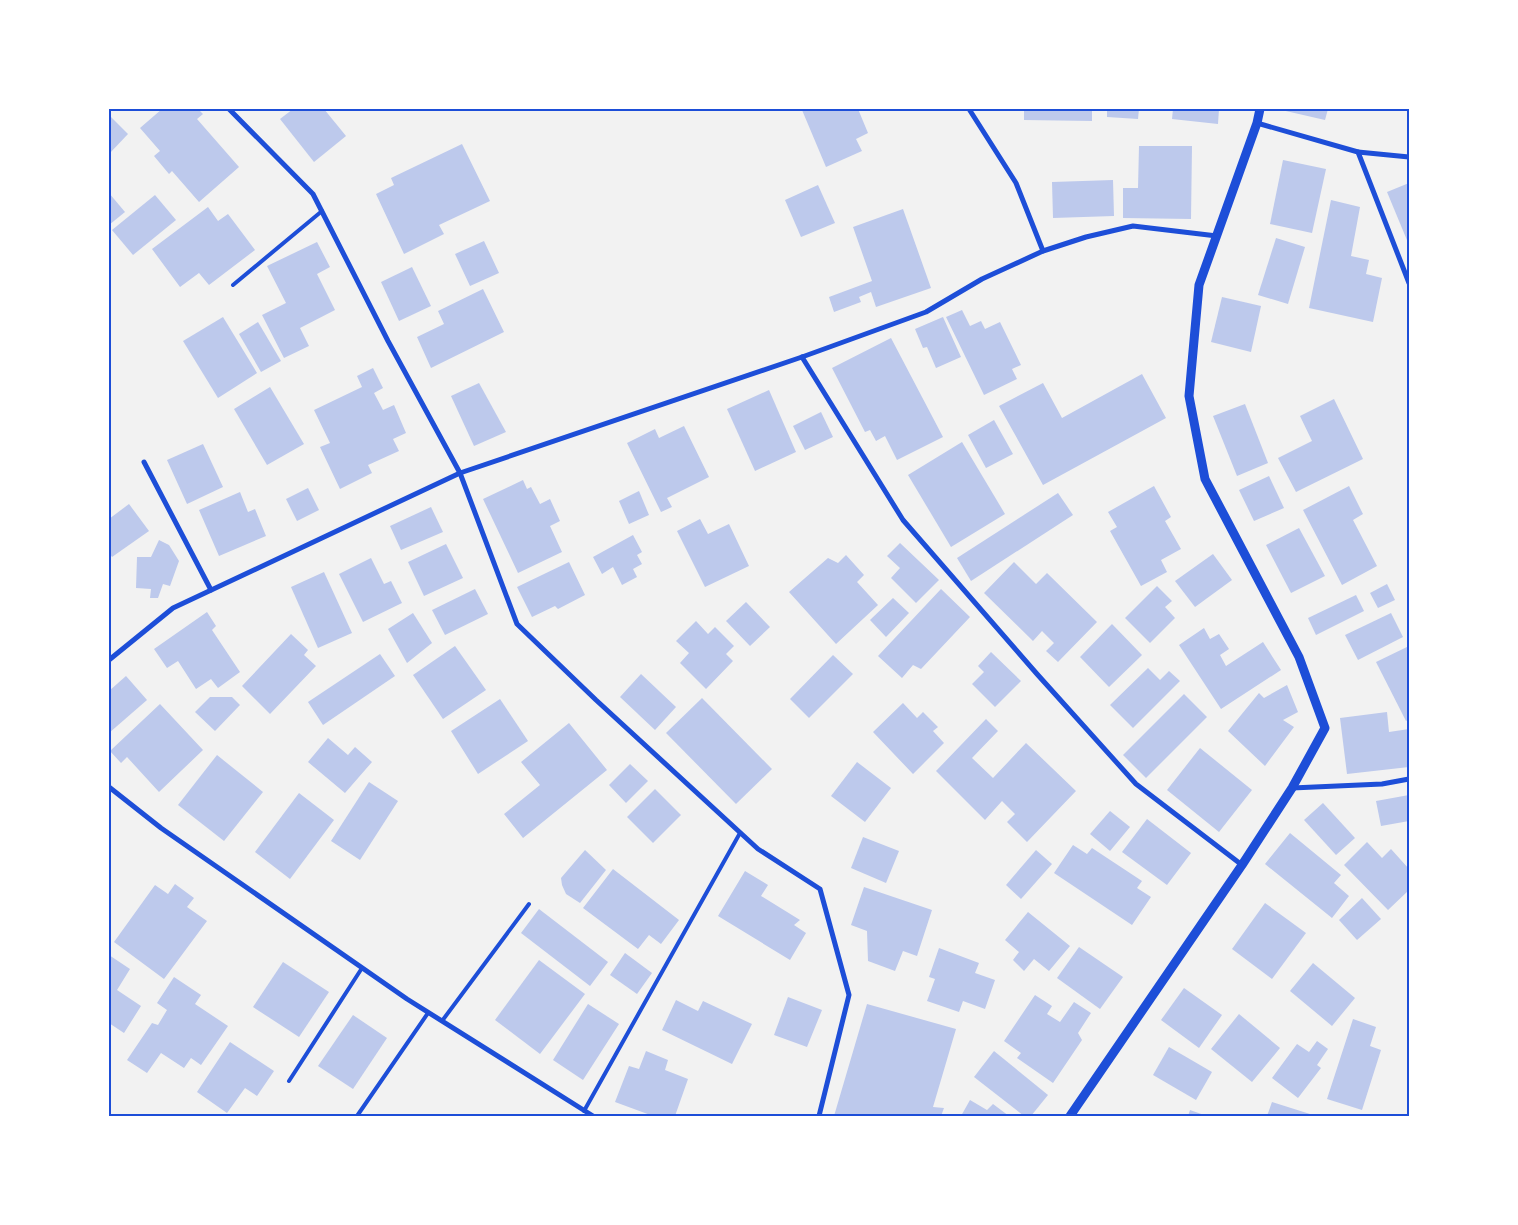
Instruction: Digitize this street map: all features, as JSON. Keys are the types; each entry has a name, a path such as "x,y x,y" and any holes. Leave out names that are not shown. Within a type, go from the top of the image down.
{"street":[{"path":"229,109 313,194 388,341 460,473 516,624 758,849 820,889 848,995 819,1116"},
{"path":"968,109 1016,183 1042,251"},
{"path":"1070,1116 1242,866 1292,788 1325,728 1299,658 1205,479 1189,396 1199,286 1218,236 1260,109"},
{"path":"1256,124 1358,152 1409,157"},
{"path":"1358,152 1409,283"},
{"path":"109,660 173,608 460,473 802,357 926,312 982,279 1042,251 1086,237 1133,226 1218,236"},
{"path":"802,357 903,520 1136,784 1242,866"},
{"path":"144,462 211,590"},
{"path":"1292,788 1382,784 1409,779"},
{"path":"109,787 161,828 362,968 593,1116"}],"lane":[{"path":"233,285 322,211"},
{"path":"584,1111 740,833"},
{"path":"442,1021 529,904"},
{"path":"289,1080 362,968"},
{"path":"357,1116 428,1012"}],"building":[{"path":"162,109 198,109 203,114 197,119 239,167 199,202 172,171 169,174 154,156 160,151 140,128"},
{"path":"293,109 324,109 346,136 314,162 280,119"},
{"path":"858,109 868,133 856,139 862,151 826,167 802,110"},
{"path":"1024,109 1092,109 1092,121 1024,120"},
{"path":"1107,109 1139,109 1138,119 1107,117"},
{"path":"1173,109 1219,109 1218,124 1172,119"},
{"path":"1277,109 1328,109 1325,120"},
{"path":"109,115 128,134 109,154"},
{"path":"462,144 490,201 439,225 444,234 404,254 376,194 394,185 391,178"},
{"path":"1139,146 1192,146 1191,219 1123,218 1123,188 1138,188"},
{"path":"1283,160 1326,169 1312,233 1270,224"},
{"path":"1113,180 1114,216 1053,218 1052,182"},
{"path":"1409,183 1409,245 1387,192"},
{"path":"818,185 835,223 801,237 785,200"},
{"path":"109,193 125,212 109,225"},
{"path":"155,195 176,220 133,255 112,230"},
{"path":"1331,200 1360,207 1351,256 1369,260 1366,274 1382,278 1373,322 1309,308"},
{"path":"208,207 218,221 228,214 255,250 209,285 199,273 180,287 152,249"},
{"path":"903,209 931,288 876,307 871,292 859,297 861,302 834,312 829,297 872,281 853,227"},
{"path":"1276,238 1305,247 1288,304 1258,295"},
{"path":"484,241 499,273 470,286 455,254"},
{"path":"317,242 330,267 317,274 335,310 300,328 309,346 284,358 262,315 286,303 267,266"},
{"path":"412,267 431,306 399,321 381,282"},
{"path":"483,289 504,332 431,368 417,337 444,324 438,311"},
{"path":"1222,297 1261,306 1251,352 1211,342"},
{"path":"962,310 970,326 981,321 985,329 1000,322 1021,365 1012,369 1017,379 984,395 946,317"},
{"path":"223,317 257,373 218,398 183,341"},
{"path":"943,317 961,357 936,368 927,347 923,348 915,329"},
{"path":"258,322 281,361 261,372 239,334"},
{"path":"891,338 943,437 897,460 885,436 876,441 870,430 865,432 832,368"},
{"path":"373,368 383,388 374,393 383,410 394,405 406,433 393,439 399,451 368,465 372,473 340,489 320,447 330,443 314,410 362,387 357,376"},
{"path":"1142,374 1166,418 1043,485 999,406 1043,383 1062,418"},
{"path":"479,383 506,432 474,446 451,396"},
{"path":"270,387 304,444 267,465 234,409"},
{"path":"769,390 796,452 755,471 727,409"},
{"path":"1334,399 1363,459 1296,492 1278,458 1312,441 1300,416"},
{"path":"1245,404 1268,463 1237,476 1213,416"},
{"path":"821,412 833,437 805,450 793,426"},
{"path":"994,420 1013,454 986,468 968,435"},
{"path":"684,426 709,477 667,498 672,507 661,512 627,443 655,429 659,438"},
{"path":"962,442 1005,514 951,547 908,475"},
{"path":"203,444 223,487 187,504 167,460"},
{"path":"1269,476 1284,508 1254,521 1239,490"},
{"path":"523,480 527,489 531,487 540,504 550,499 560,521 550,526 562,552 518,573 483,499"},
{"path":"1154,486 1171,517 1165,521 1181,549 1161,560 1167,572 1141,586 1110,531 1117,527 1108,512"},
{"path":"1349,486 1363,514 1353,520 1377,566 1342,585 1303,510"},
{"path":"308,488 319,510 297,521 286,499"},
{"path":"639,491 649,515 629,524 619,501"},
{"path":"240,492 248,512 255,509 266,536 219,556 199,510"},
{"path":"1058,493 1073,515 971,581 957,558"},
{"path":"129,504 149,531 112,557 109,553 109,519"},
{"path":"431,507 443,532 401,550 390,526"},
{"path":"700,519 708,534 729,524 749,566 705,587 677,531"},
{"path":"1299,528 1325,576 1291,593 1266,545"},
{"path":"633,535 642,552 637,555 642,564 633,569 637,577 622,585 613,567 602,574 593,557"},
{"path":"159,540 169,545 179,561 170,586 163,584 158,598 150,598 151,589 136,588 137,557 151,557"},
{"path":"900,543 939,580 916,603 891,578 900,568 887,556"},
{"path":"446,544 463,578 424,596 408,562"},
{"path":"1213,554 1232,580 1195,607 1175,581"},
{"path":"846,555 864,575 857,582 878,605 836,644 789,592 828,558 838,563"},
{"path":"371,558 384,584 391,581 402,603 363,622 339,574"},
{"path":"569,562 585,595 558,609 555,606 532,617 517,587"},
{"path":"1014,562 1036,584 1047,573 1097,622 1058,662 1046,651 1054,643 1042,631 1033,641 984,593"},
{"path":"324,572 352,633 318,648 291,587"},
{"path":"1387,584 1395,600 1378,608 1370,593"},
{"path":"1157,586 1172,601 1165,607 1175,618 1150,643 1125,618"},
{"path":"475,589 488,614 445,635 432,610"},
{"path":"941,589 970,617 921,669 913,665 902,678 878,656"},
{"path":"1356,595 1364,611 1316,635 1308,618"},
{"path":"893,598 909,613 886,637 870,620"},
{"path":"746,602 770,627 750,646 726,621"},
{"path":"207,612 216,626 212,630 240,672 218,688 211,679 196,689 178,661 167,668 154,649"},
{"path":"413,613 432,643 407,663 388,629"},
{"path":"1391,613 1403,637 1358,660 1345,635"},
{"path":"696,621 708,634 715,627 734,646 726,654 733,661 706,689 680,663 689,653 676,641"},
{"path":"1112,624 1142,655 1109,687 1080,657"},
{"path":"1204,628 1210,639 1219,634 1229,649 1220,655 1226,666 1263,642 1281,670 1221,709 1179,645"},
{"path":"291,634 308,650 304,655 316,666 270,714 242,686"},
{"path":"455,646 486,690 443,719 413,675"},
{"path":"1409,646 1409,719 1406,721 1376,662"},
{"path":"991,652 1021,681 995,707 972,684 984,672 978,666"},
{"path":"380,654 395,676 323,725 308,702"},
{"path":"833,655 853,674 809,718 790,699"},
{"path":"1148,668 1160,680 1169,671 1180,681 1133,728 1110,705"},
{"path":"641,674 676,707 655,730 620,697"},
{"path":"126,676 147,700 109,733 109,691"},
{"path":"1287,685 1298,712 1283,720 1294,727 1265,766 1228,731 1259,693 1264,698"},
{"path":"1184,694 1207,717 1146,778 1123,755"},
{"path":"210,697 232,697 240,705 215,731 195,712"},
{"path":"702,698 772,769 736,804 666,733"},
{"path":"500,699 528,741 478,774 451,731"},
{"path":"903,703 917,718 923,712 938,727 933,731 944,743 913,774 873,732"},
{"path":"160,704 203,750 159,792 127,757 121,763 110,751"},
{"path":"1387,712 1389,732 1409,729 1409,767 1347,774 1340,718"},
{"path":"986,719 998,731 972,758 993,778 1026,743 1076,791 1027,842 1007,822 1015,814 1002,801 985,820 936,771"},
{"path":"569,723 607,770 523,838 504,814 540,785 521,762"},
{"path":"328,738 348,755 355,747 372,762 345,793 308,762"},
{"path":"1200,748 1252,790 1219,832 1167,790"},
{"path":"217,755 263,792 224,841 178,805"},
{"path":"857,762 891,788 865,822 831,796"},
{"path":"630,764 648,781 626,803 609,785"},
{"path":"369,782 398,801 360,860 331,841"},
{"path":"655,789 681,815 653,843 627,817"},
{"path":"299,793 334,820 290,879 255,852"},
{"path":"1409,795 1409,821 1381,826 1376,801"},
{"path":"1323,803 1355,838 1336,855 1304,820"},
{"path":"1110,811 1130,827 1110,851 1090,834"},
{"path":"1147,819 1191,853 1167,885 1122,852"},
{"path":"1290,833 1341,875 1334,883 1349,896 1332,918 1265,864"},
{"path":"863,837 899,851 886,883 851,868"},
{"path":"1367,842 1382,858 1391,849 1409,869 1409,890 1388,910 1344,865"},
{"path":"1073,845 1087,854 1092,848 1142,881 1137,888 1151,897 1132,925 1054,873"},
{"path":"585,850 606,870 580,903 566,894 561,878"},
{"path":"1036,850 1052,864 1021,899 1006,885"},
{"path":"613,869 679,920 661,944 649,935 638,949 583,908"},
{"path":"745,871 768,885 761,896 800,920 794,925 806,933 790,960 718,916"},
{"path":"175,884 194,898 187,907 207,921 164,979 114,942 155,885 168,894"},
{"path":"864,887 932,910 917,956 903,951 895,971 868,961 867,931 851,925"},
{"path":"1362,898 1381,919 1357,940 1339,920"},
{"path":"1265,903 1306,933 1272,979 1232,949"},
{"path":"539,909 608,962 590,986 521,933"},
{"path":"1028,912 1070,946 1049,971 1034,959 1024,971 1013,960 1019,952 1005,940"},
{"path":"1079,947 1123,977 1100,1009 1057,978"},
{"path":"939,948 979,963 975,973 995,980 985,1009 963,1001 959,1012 927,1001 935,979 929,977"},
{"path":"625,953 652,973 637,994 610,975"},
{"path":"109,955 130,969 117,990 141,1006 124,1033 109,1023"},
{"path":"539,960 585,994 540,1054 495,1020"},
{"path":"283,962 329,992 299,1037 253,1007"},
{"path":"1313,963 1355,998 1332,1026 1290,991"},
{"path":"174,977 201,995 195,1004 228,1026 201,1065 191,1058 184,1068 161,1053 147,1073 127,1060 152,1023 158,1025 167,1010 157,1003"},
{"path":"1184,988 1222,1015 1199,1048 1161,1020"},
{"path":"1035,995 1052,1006 1047,1014 1060,1022 1074,1002 1091,1013 1078,1033 1082,1040 1053,1083 1017,1058 1021,1053 1004,1041"},
{"path":"788,997 822,1010 807,1047 774,1035"},
{"path":"676,1000 698,1011 703,1001 752,1024 732,1064 662,1030"},
{"path":"588,1004 619,1024 583,1080 553,1060"},
{"path":"867,1004 956,1029 933,1107 944,1108 941,1116 834,1116"},
{"path":"1239,1014 1280,1048 1252,1082 1211,1049"},
{"path":"353,1015 387,1038 353,1089 318,1066"},
{"path":"1353,1019 1376,1027 1370,1046 1381,1050 1362,1110 1327,1099"},
{"path":"1317,1041 1328,1049 1317,1065 1321,1068 1298,1098 1272,1078 1297,1044 1309,1052"},
{"path":"230,1042 274,1071 257,1096 245,1088 227,1113 197,1092"},
{"path":"1169,1047 1212,1072 1196,1100 1153,1075"},
{"path":"646,1051 668,1060 665,1070 688,1079 675,1116 653,1116 615,1102 629,1066 639,1069"},
{"path":"994,1051 1048,1095 1031,1116 1024,1116 974,1077"},
{"path":"970,1100 987,1110 993,1104 1009,1116 961,1116"},
{"path":"1272,1102 1310,1114 1309,1116 1267,1116"},
{"path":"1190,1110 1207,1116 1188,1116"}]}
